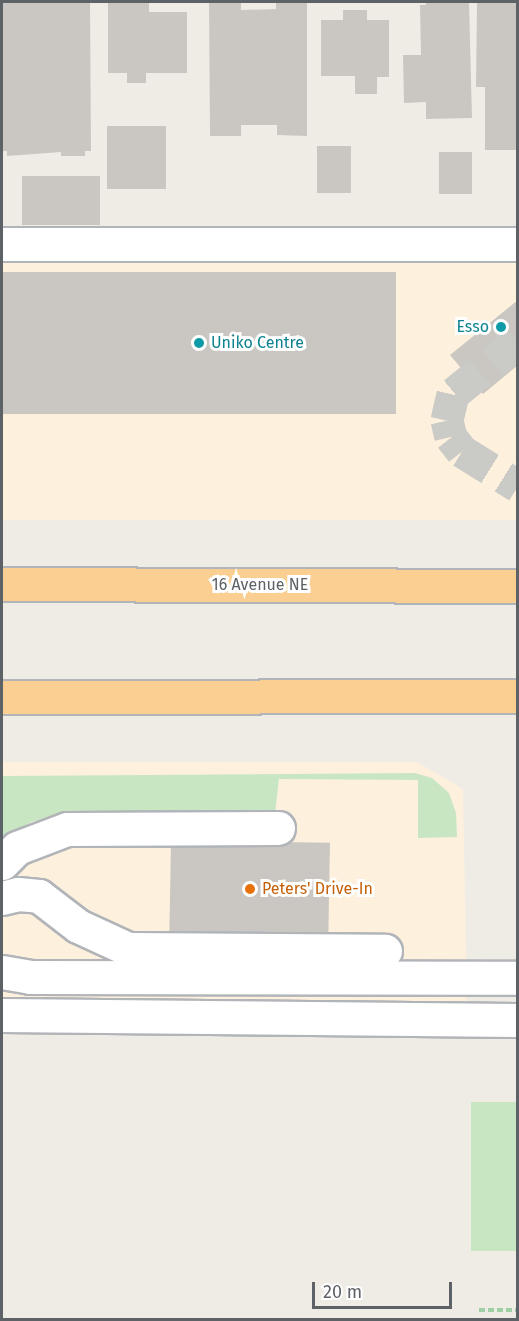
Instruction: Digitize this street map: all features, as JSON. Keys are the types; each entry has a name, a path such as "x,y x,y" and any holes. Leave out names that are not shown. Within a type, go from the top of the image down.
{"highway":[{"name":"16 Avenue NE","path":"2,584 518,586"},
{"path":"2,697 518,696"}],"lane":[{"path":"2,244 518,244"},
{"path":"2,863 17,848 67,829 278,828"},
{"path":"2,898 18,894 39,896 78,926 128,949 385,951"},
{"path":"2,972 30,977 518,978"},
{"path":"2,1015 518,1020"}],"path":[{"path":"479,1310 518,1310"}],"shaded area":[{"path":"2,257 517,257 517,520 2,520"},
{"path":"2,762 417,762 463,789 467,1003 2,1001"}],"green space":[{"path":"415,773 432,778 449,793 456,813 457,837 418,838 418,780 279,779 275,814 74,811 31,822 2,841 2,776"},
{"path":"471,1102 517,1102 517,1251 471,1251"}],"building":[{"path":"108,2 149,2 149,12 187,12 187,73 146,73 146,83 127,83 127,73 108,73"},
{"path":"209,2 241,2 241,10 276,9 276,2 307,2 307,136 277,135 277,125 241,125 241,136 210,136"},
{"path":"426,2 469,2 472,118 426,119 426,102 404,103 403,55 421,55 420,5 426,5"},
{"path":"477,2 518,2 518,150 485,150 485,87 476,87"},
{"path":"2,3 90,3 91,151 85,151 85,156 61,156 61,152 7,156 7,151 2,151"},
{"path":"343,10 367,10 367,20 389,20 389,77 377,77 377,94 355,94 355,76 321,76 321,20 343,20"},
{"path":"107,126 166,126 166,189 107,189"},
{"path":"317,146 351,146 351,193 317,193"},
{"path":"439,152 472,152 472,194 439,194"},
{"path":"22,176 100,176 100,225 22,225"},
{"name":"Uniko Centre","path":"2,272 396,272 396,414 2,414"},
{"name":"Esso","path":"518,300 518,365 483,394 450,355"},
{"name":"Peters' Drive-In","path":"171,840 330,843 328,939 169,936"}],"tunnel":[{"path":"518,341 453,394 447,420 451,437 462,451 518,486"}],"place":[{"name":"Esso","path":"501,327"},
{"name":"Uniko Centre","path":"199,343"},
{"name":"Peters' Drive-In","path":"250,889"}]}
